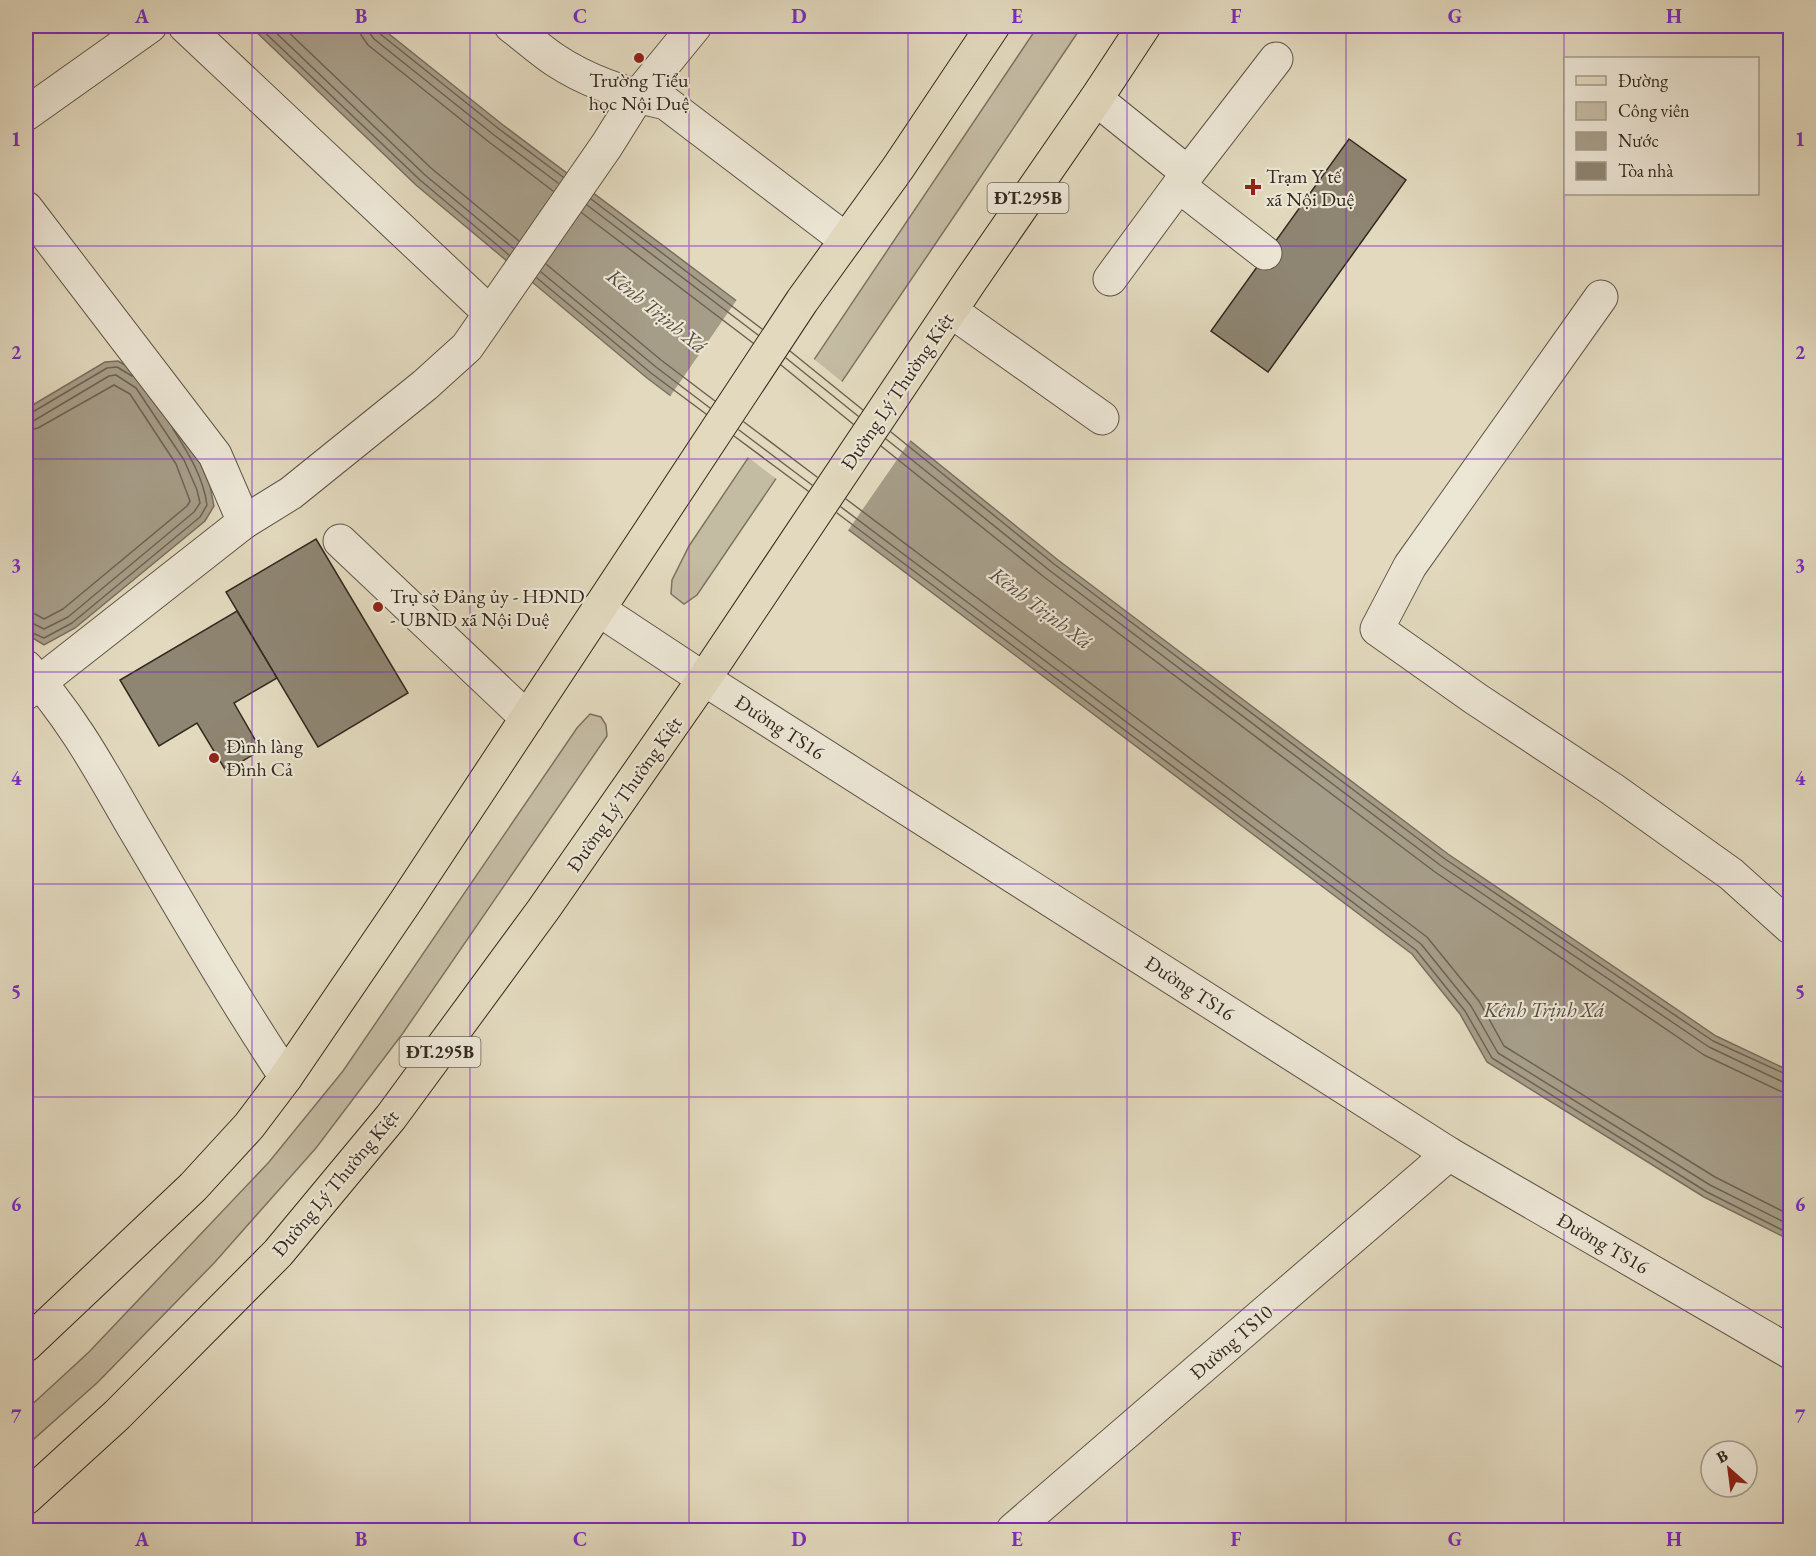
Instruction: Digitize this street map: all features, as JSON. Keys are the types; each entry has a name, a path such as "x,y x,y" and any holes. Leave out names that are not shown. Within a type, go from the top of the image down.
{"main road":[{"path":"26,1345 193,1187 249,1126 286,1077 406,901 802,300 897,168 993,26"},
{"name":"Đường Lý Thường Kiệt","path":"26,1498 117,1415 278,1252 391,1117 543,910 704,679 910,370 1144,26"}],"street":[{"path":"26,114 150,26"},
{"path":"185,26 493,308"},
{"path":"511,26 555,60 596,81 637,97 666,104 846,240"},
{"path":"286,1077 249,1023 86,746 51,694 30,681 244,522 291,493 425,385 466,347 607,145 637,97 695,26"},
{"path":"1110,279 1276,59"},
{"path":"1096,99 1264,253"},
{"path":"26,208 215,455 244,522"},
{"path":"1602,297 1410,566 1377,629 1476,699 1612,789 1731,874 1791,927"},
{"path":"951,311 1102,418"},
{"path":"340,541 527,718"},
{"name":"Đường TS16","path":"598,609 1449,1155 1791,1352"},
{"name":"Đường TS10","path":"1013,1530 1449,1155"}],"green space":[{"path":"1038,26 1082,26 697,595 684,604 671,594 672,580 689,546"},
{"path":"590,714 601,717 606,725 607,736 403,1033 316,1148 215,1262 98,1382 26,1446 26,1410 89,1352 269,1162 343,1071 577,728"}],"water":[{"name":"Kênh Trịnh Xá","path":"250,26 379,26 503,125 738,302 1058,560 1448,854 1716,1036 1790,1071 1790,1240 1704,1197 1487,1062 1460,1014 1412,954 647,378 416,185"},
{"path":"118,361 146,377 196,453 210,486 214,506 205,521 75,628 44,645 26,634 26,409 105,362"}],"pier":[{"path":"738,298 912,438 847,532 669,398"}],"building":[{"path":"1349,139 1406,180 1268,372 1211,331"},
{"path":"316,539 408,693 318,747 226,592"},
{"path":"237,611 277,678 234,703 261,750 226,771 197,723 159,746 120,680"}],"place":[{"name":"Trường Tiểu học Nội Duệ","path":"639,58"},
{"name":"Trạm Y tế xã Nội Duệ","path":"1253,187"},
{"name":"Trụ sở Đảng ủy - HĐND - UBND xã Nội Duệ","path":"378,607"},
{"name":"Đình làng Đình Cả","path":"214,758"}]}
